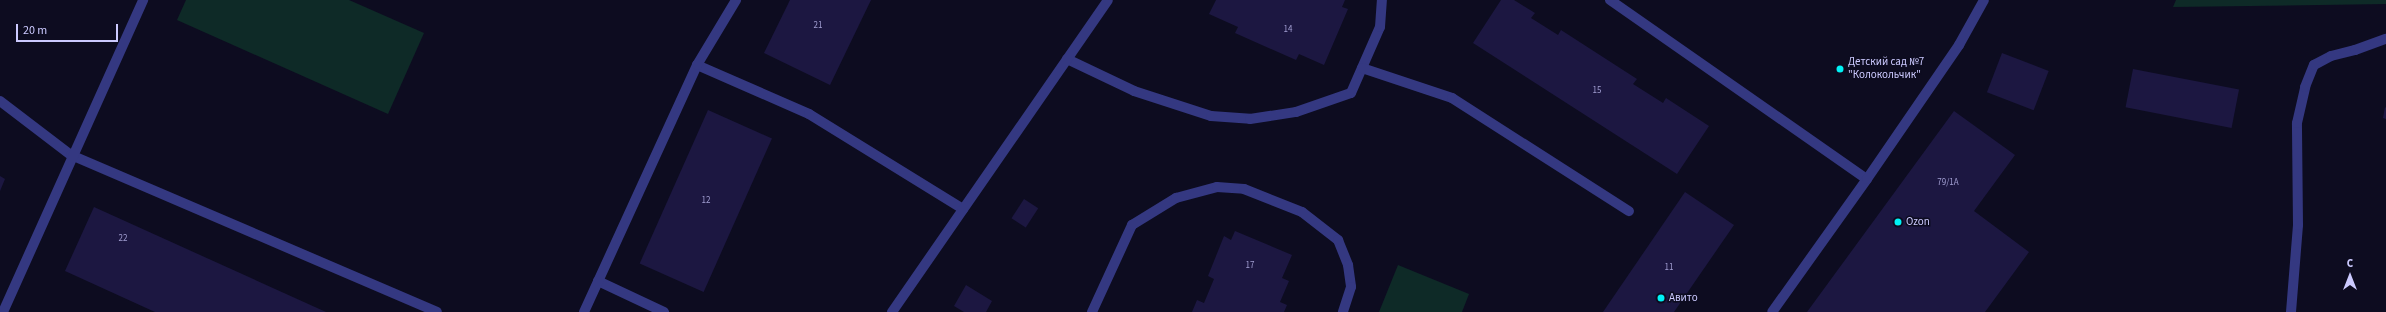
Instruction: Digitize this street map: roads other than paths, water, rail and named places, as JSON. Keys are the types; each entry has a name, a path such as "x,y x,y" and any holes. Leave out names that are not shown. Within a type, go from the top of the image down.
{"street":[{"path":"3,312 72,155 143,0"},
{"path":"584,312 697,65 736,0"},
{"path":"892,312 1108,0"},
{"path":"1067,59 1134,91 1211,116 1250,119 1296,112 1351,93 1380,28 1382,0"},
{"path":"1610,0 1867,178"},
{"path":"1772,312 1959,45 1984,0"},
{"path":"2291,312 2298,225 2296,123 2305,87 2314,65 2331,56 2355,50 2386,39"},
{"path":"697,65 809,114 963,209"},
{"path":"1362,68 1452,98 1629,211"},
{"path":"0,101 72,155 437,312"},
{"path":"1092,312 1132,225 1176,198 1218,187 1244,189 1302,212 1338,240 1348,265 1351,287 1343,312"},
{"path":"598,281 664,312"}],"place":[{"name":"Детский сад №7 \"Колокольчик\"","path":"1840,69"},
{"name":"Ozon","path":"1898,222"},
{"name":"Авито","path":"1661,298"}]}
